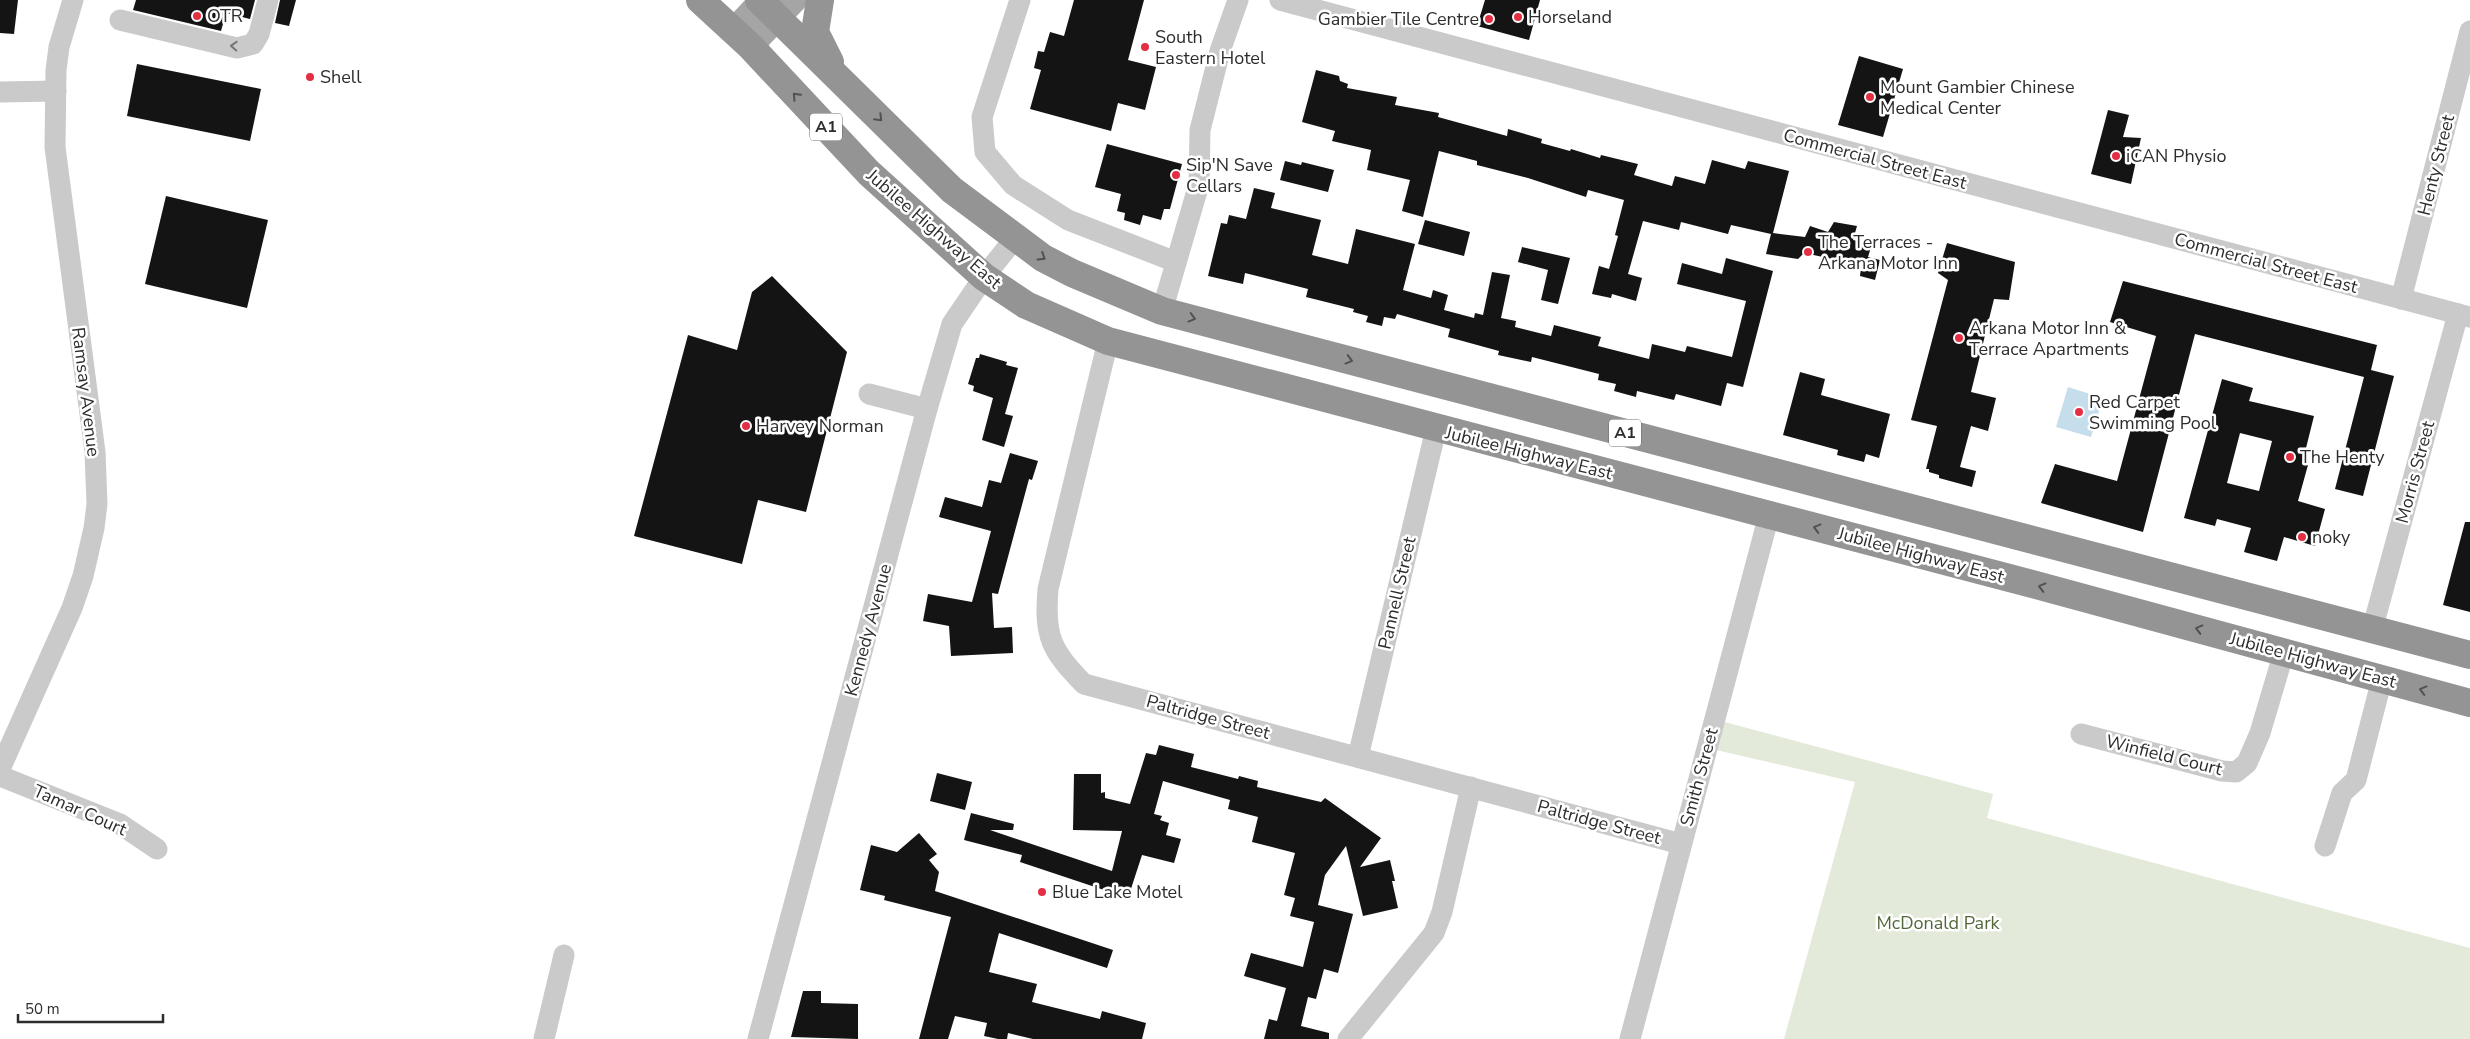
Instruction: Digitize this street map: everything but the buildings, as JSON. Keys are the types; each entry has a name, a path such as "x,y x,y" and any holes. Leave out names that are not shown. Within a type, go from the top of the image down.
{"highway":[{"name":"Jubilee Highway East","path":"700,0 742,38 869,173 984,277 1026,306 1108,341 1436,429 1911,552 2470,703"},
{"path":"820,0 815,32 844,83"},
{"name":"A1","path":"771,4 844,83 952,190 1043,258 1072,273 1162,310 2470,655"},
{"path":"1593,470 1604,428"},
{"path":"1911,552 1921,511"},
{"path":"2234,639 2245,596"}],"main road":[{"path":"742,38 771,4"}],"street":[{"name":"Ramsay Avenue","path":"0,769 72,608 83,576 94,528 97,504 95,452 55,147 59,47 72,0"},
{"path":"120,20 237,48 252,44 259,34 268,0"},
{"path":"1020,0 982,117 985,152 1014,185 1068,220 1176,262"},
{"path":"1162,310 1199,184 1200,130 1220,51 1238,0"},
{"name":"Commercial Street East","path":"1280,0 2464,316"},
{"name":"Henty Street","path":"2401,299 2470,31"},
{"path":"0,92 56,91"},
{"name":"Kennedy Avenue","path":"758,1039 927,409 952,324 984,277 1015,238"},
{"name":"Morris Street","path":"2372,630 2464,316"},
{"name":"Paltridge Street","path":"1108,341 1048,589 1046,617 1052,644 1067,666 1084,684 1681,844"},
{"path":"869,394 927,409"},
{"name":"Pannell Street","path":"1358,757 1436,429"},
{"name":"Smith Street","path":"1630,1039 1769,515"},
{"name":"Winfield Court","path":"2081,734 2222,771 2236,772 2247,764 2260,733 2284,652"},
{"path":"2325,846 2342,793 2356,780 2382,679"},
{"name":"Tamar Court","path":"0,776 120,824 156,849"},
{"path":"1348,1039 1434,933 1442,912 1471,787"},
{"path":"544,1039 564,955"}],"green space":[{"name":"McDonald Park","path":"1721,721 1993,794 1987,818 2470,948 2470,1039 1784,1039 1855,782 1716,750"}],"water":[{"name":"Red Carpet Swimming Pool","path":"2068,387 2103,398 2091,437 2056,427"}],"place":[{"name":"OTR","path":"197,16"},
{"name":"Horseland","path":"1518,17"},
{"name":"Gambier Tile Centre","path":"1489,19"},
{"name":"South Eastern Hotel","path":"1145,47"},
{"name":"Shell","path":"310,77"},
{"name":"Mount Gambier Chinese Medical Center","path":"1870,97"},
{"name":"iCAN Physio","path":"2116,156"},
{"name":"Sip'N Save Cellars","path":"1176,175"},
{"name":"The Terraces - Arkana Motor Inn","path":"1808,252"},
{"name":"Arkana Motor Inn & Terrace Apartments","path":"1959,338"},
{"name":"Red Carpet Swimming Pool","path":"2079,412"},
{"name":"Harvey Norman","path":"746,426"},
{"name":"The Henty","path":"2290,457"},
{"name":"noky","path":"2302,537"},
{"name":"Blue Lake Motel","path":"1042,892"}]}
